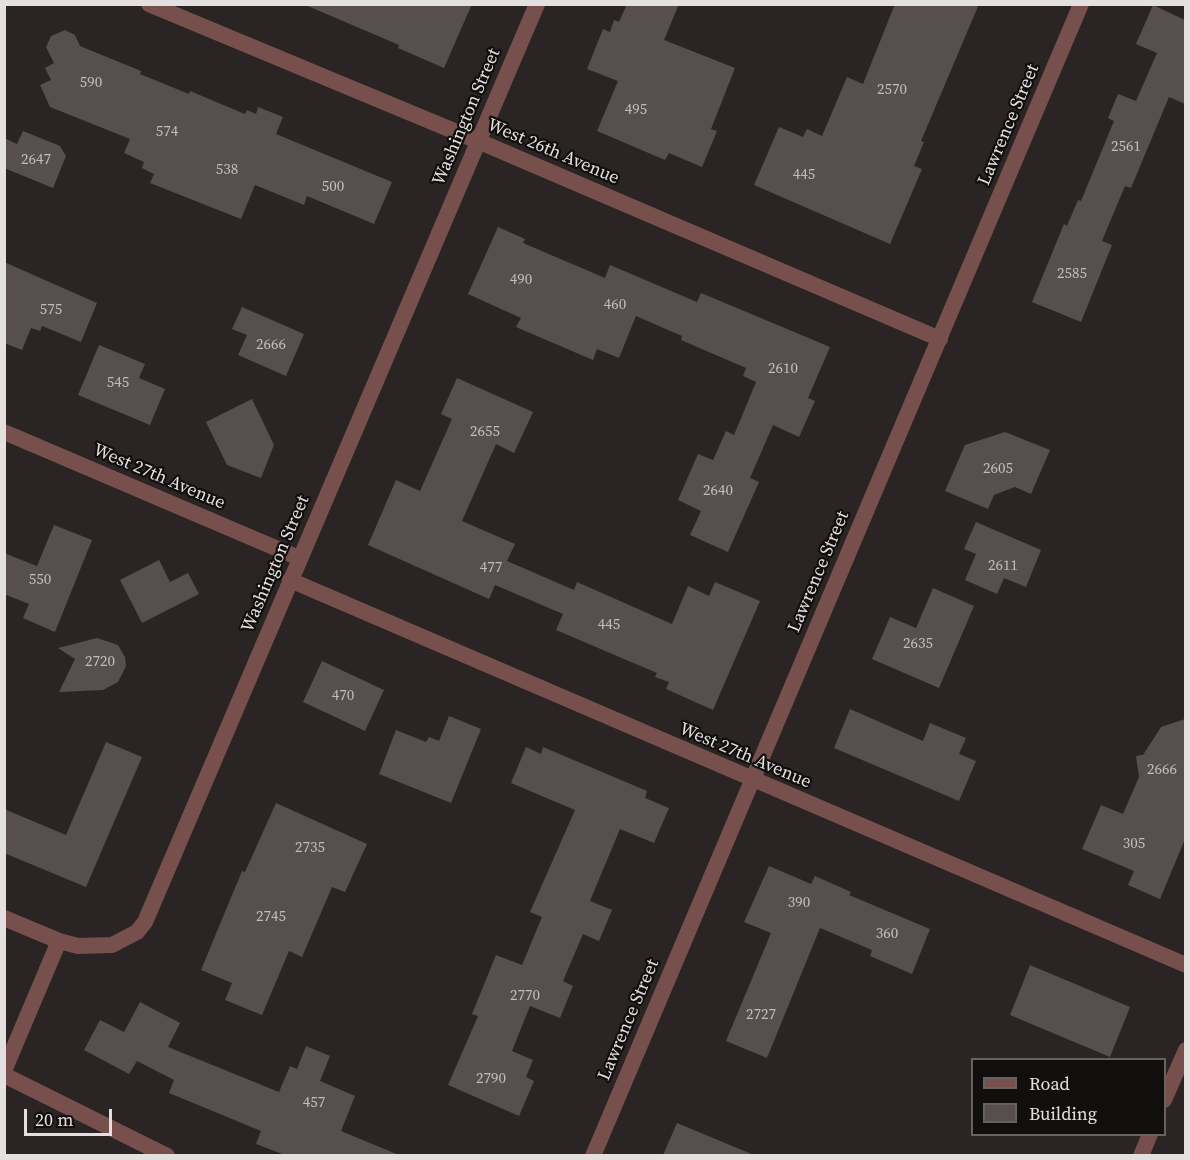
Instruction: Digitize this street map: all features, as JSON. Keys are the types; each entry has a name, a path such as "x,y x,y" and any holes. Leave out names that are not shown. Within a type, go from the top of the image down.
{"street":[{"name":"West 26th Avenue","path":"150,4 478,141 940,339"},
{"name":"Washington Street","path":"4,918 58,941 78,946 112,945 137,932 145,922 537,4"},
{"name":"Lawrence Street","path":"593,1155 750,780 1081,4"},
{"name":"West 27th Avenue","path":"4,432 299,558"},
{"name":"West 27th Avenue","path":"290,580 750,780 1185,965"},
{"path":"58,941 4,1073 166,1155"},
{"path":"1166,1095 1185,1050"},
{"path":"1141,1155 1149,1136"}],"building":[{"path":"303,4 472,4 444,68 398,48 399,45"},
{"path":"627,4 679,4 664,40 735,68 711,129 717,131 702,167 669,153 665,160 597,131 618,81 587,69 603,29 610,32 614,20 619,22"},
{"path":"895,4 979,4 921,141 924,142 914,166 922,169 890,244 754,185 779,127 803,137 807,129 822,136 847,77 863,84"},
{"path":"1153,5 1185,20 1185,104 1169,97 1131,188 1125,186 1102,241 1112,245 1081,322 1032,302 1064,224 1067,226 1078,200 1081,201 1114,121 1108,118 1118,94 1136,101 1157,53 1136,44"},
{"path":"65,30 75,35 80,46 189,94 190,91 245,114 247,110 256,114 258,107 283,117 276,134 392,182 374,224 307,196 304,205 255,185 241,219 150,183 154,174 142,168 144,162 124,153 130,139 50,107 40,85 51,80 45,68 54,63 46,47 51,36"},
{"path":"23,131 60,146 66,156 53,188 4,168 4,138 17,144"},
{"path":"498,227 525,239 523,243 605,278 610,265 697,302 701,293 830,347 808,398 815,401 799,437 773,425 750,478 759,482 728,552 690,535 701,511 678,500 698,454 713,460 726,431 734,435 756,382 743,376 746,368 681,340 682,336 636,316 619,358 597,349 593,360 516,327 521,318 468,294"},
{"path":"4,262 97,303 81,342 42,326 40,331 31,328 22,350 4,343"},
{"path":"242,307 304,334 286,376 238,355 247,335 232,329"},
{"path":"99,345 145,364 139,378 165,389 150,425 78,395"},
{"path":"457,378 533,412 514,453 496,444 462,521 515,544 507,561 574,590 577,582 672,624 688,586 709,596 715,582 760,601 713,710 666,689 669,682 655,677 657,673 556,630 563,614 495,585 489,599 368,545 396,480 420,491 452,419 441,414"},
{"path":"252,399 274,445 261,478 227,465 206,422"},
{"path":"1005,432 1050,450 1031,494 1015,487 994,495 988,509 945,491 965,445"},
{"path":"976,522 1041,550 1026,587 1004,578 997,594 965,580 976,554 964,549"},
{"path":"54,525 92,540 55,632 23,618 29,604 4,594 4,553 37,566"},
{"path":"159,560 170,582 188,573 199,594 142,623 120,580"},
{"path":"933,588 974,606 939,688 872,659 890,617 916,628"},
{"path":"97,638 118,645 125,657 126,666 118,682 103,690 59,692 75,659 58,648"},
{"path":"322,661 384,690 365,731 303,702"},
{"path":"850,709 923,741 930,723 966,738 959,754 976,761 959,801 834,748"},
{"path":"449,716 481,729 451,803 379,774 396,730 426,742 429,737 439,741"},
{"path":"1185,719 1185,839 1160,899 1128,885 1134,871 1082,849 1101,805 1123,814 1139,777 1136,756 1143,755 1161,727"},
{"path":"106,742 142,757 86,887 4,853 4,809 66,835"},
{"path":"526,747 541,754 543,747 647,791 645,798 669,808 654,843 620,829 590,901 612,910 599,941 583,934 563,981 573,986 560,1018 530,1006 512,1051 533,1060 526,1077 534,1081 519,1116 448,1085 478,1016 472,1014 496,955 522,965 542,917 530,912 575,810 511,783"},
{"path":"276,803 367,844 345,892 332,887 302,957 289,951 262,1015 225,1000 232,983 201,970 242,871 245,872"},
{"path":"769,866 811,884 815,876 851,892 849,895 930,929 912,974 870,956 872,950 820,928 767,1058 726,1041 771,933 744,922"},
{"path":"1030,965 1130,1007 1110,1057 1010,1015"},
{"path":"140,1002 180,1023 168,1047 279,1092 290,1066 297,1069 306,1046 330,1056 320,1081 355,1096 341,1131 399,1155 285,1155 256,1144 261,1131 169,1093 174,1080 137,1061 129,1074 84,1050 100,1020 124,1032"},
{"path":"677,1123 754,1155 663,1155"}]}
